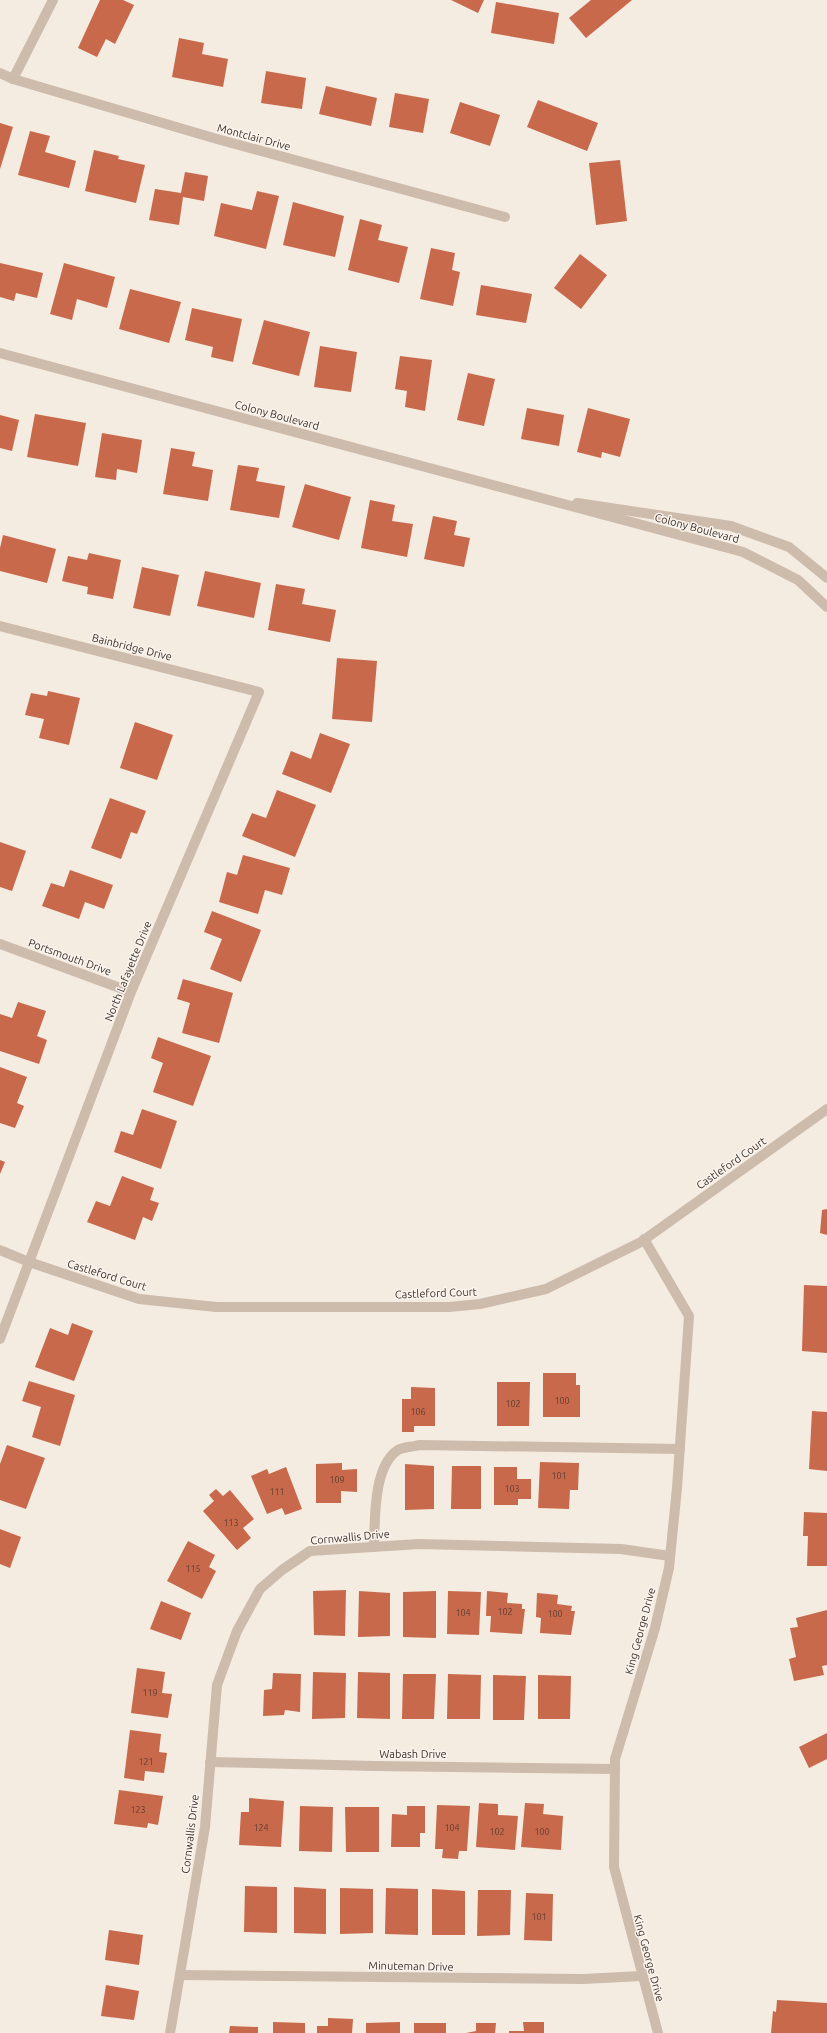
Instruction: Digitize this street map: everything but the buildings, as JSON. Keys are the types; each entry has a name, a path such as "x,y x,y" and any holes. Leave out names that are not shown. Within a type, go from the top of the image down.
{"street":[{"path":"13,79 53,0"},
{"name":"Montclair Drive","path":"0,73 13,79 216,139 505,217"},
{"name":"Colony Boulevard","path":"0,353 743,552 798,580 827,606"},
{"name":"Colony Boulevard","path":"548,500 595,505 731,526 789,547 827,578"},
{"name":"Bainbridge Drive","path":"0,626 259,692"},
{"name":"North Lafayette Drive","path":"0,1339 131,992 259,692"},
{"name":"Portsmouth Drive","path":"0,944 131,992"},
{"name":"Castleford Court","path":"0,1250 29,1262 139,1299 216,1307 450,1307 480,1304 546,1289 644,1239 827,1109"},
{"name":"King George Drive","path":"644,1239 689,1316 680,1449 670,1556 655,1628 615,1759 614,1867 641,1976 658,2033"},
{"path":"374,1547 375,1510 383,1467 398,1450 419,1445 680,1449"},
{"name":"Cornwallis Drive","path":"170,2033 205,1827 217,1685 237,1631 260,1589 282,1570 310,1551 419,1544 621,1549 670,1556"},
{"name":"Wabash Drive","path":"210,1762 615,1769"},
{"name":"Minuteman Drive","path":"180,1975 583,1980 641,1976"}]}
